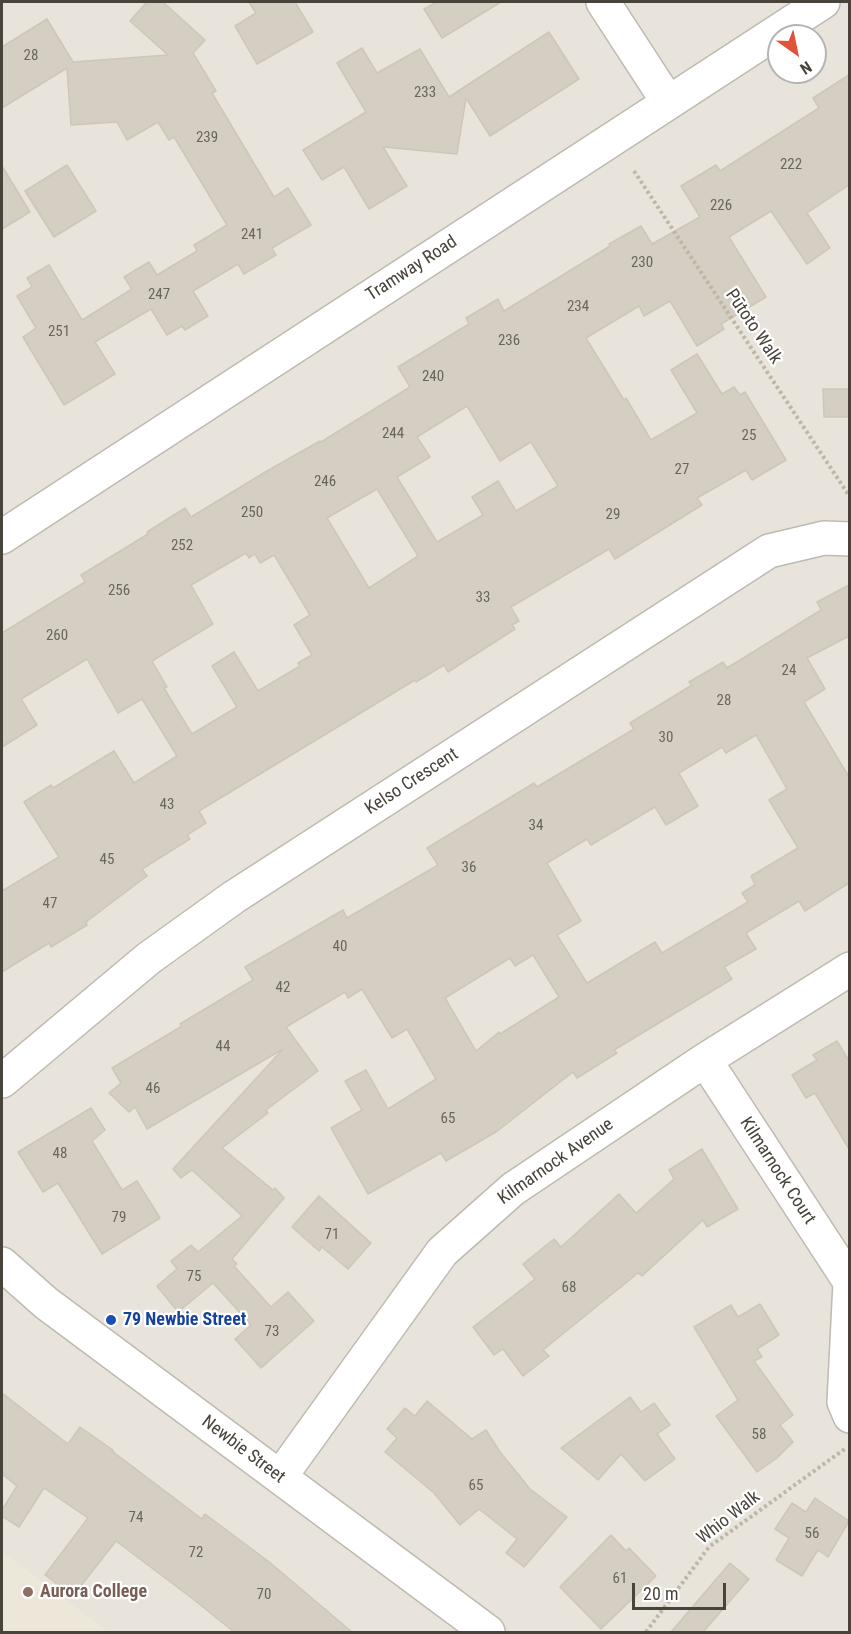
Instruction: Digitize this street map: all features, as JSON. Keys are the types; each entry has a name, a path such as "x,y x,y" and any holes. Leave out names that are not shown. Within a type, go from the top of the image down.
{"street":[{"path":"603,2 668,102"},
{"name":"Tramway Road","path":"2,537 823,2"},
{"name":"Kelso Crescent","path":"2,1080 149,958 234,897 769,551 824,538 849,539"},
{"name":"Kilmarnock Avenue","path":"280,1477 442,1252 513,1189 705,1060 849,969"},
{"name":"Kilmarnock Court","path":"705,1060 849,1282 844,1402 849,1416"},
{"name":"Newbie Street","path":"2,1264 46,1303 488,1632"}],"path":[{"name":"Pūtoto Walk","path":"634,171 849,497"},
{"name":"Whio Walk","path":"646,1632 709,1547 849,1446"}],"shaded area":[{"path":"2,2 849,2 849,1632 107,1632 2,1552"},
{"name":"Aurora College","path":"2,1552 107,1632 2,1632"}],"building":[{"path":"147,2 163,2 205,40 193,53 216,91 212,93 274,197 288,188 311,225 272,248 276,255 244,274 238,264 193,291 208,316 185,330 182,326 167,335 151,309 95,342 115,374 64,405 23,337 36,328 17,296 32,287 27,278 49,265 82,320 132,289 124,277 149,262 157,275 197,251 194,245 227,225 174,137 169,140 158,122 127,140 117,122 71,125 67,68 2,108 2,47 47,19 73,62 168,55 130,21"},
{"path":"249,2 295,2 313,32 257,64 235,26 256,13"},
{"path":"437,2 501,2 442,38 424,9"},
{"path":"549,32 579,79 490,136 466,98 457,154 383,147 407,186 369,209 344,167 322,180 303,150 366,112 337,63 362,48 377,73 420,49 449,97"},
{"path":"849,75 849,185 807,213 830,248 807,264 771,211 729,237 766,297 721,324 724,329 697,346 670,301 644,316 639,306 586,338 651,440 697,413 671,370 697,354 722,394 734,387 740,395 745,392 786,460 752,480 746,470 697,498 702,505 615,559 609,549 511,607 519,621 512,625 515,629 448,672 444,665 416,682 415,680 199,811 206,823 187,835 190,839 142,869 147,876 86,922 87,925 51,947 49,943 2,972 2,891 59,857 24,802 51,785 53,788 114,751 134,783 177,756 142,699 118,713 87,659 21,699 37,725 2,747 2,633 85,582 81,575 148,534 147,532 185,508 191,517 267,471 321,442 410,387 398,367 469,324 466,318 498,299 504,311 641,226 652,244 700,217 681,186 716,165 720,171 819,108 813,98","holes":["467,406 500,461 531,442 558,486 516,511 498,481 472,497 483,515 437,542 397,477 430,457 417,437","377,489 418,556 369,588 327,518","246,553 249,558 255,554 260,563 274,555 310,615 294,625 312,655 298,663 300,666 258,691 234,652 212,666 237,707 192,734 164,688 167,687 152,661 213,624 191,585"]},
{"path":"67,165 96,211 54,237 25,191"},
{"path":"2,166 30,212 2,229"},
{"path":"823,389 849,389 849,417 824,417"},
{"path":"849,585 849,636 807,658 825,689 804,702 849,777 849,883 805,911 799,901 746,933 756,949 724,967 732,979 614,1050 617,1053 577,1078 573,1072 496,1132 446,1161 441,1153 368,1194 331,1128 362,1110 345,1081 366,1070 388,1109 436,1079 407,1029 392,1038 362,989 348,998 345,992 286,1027 318,1071 266,1110 268,1113 222,1148 273,1190 275,1188 284,1198 232,1259 237,1264 234,1266 271,1307 288,1292 314,1321 261,1368 235,1339 251,1325 213,1283 178,1312 157,1286 177,1269 171,1261 191,1245 198,1252 242,1216 192,1170 181,1178 173,1169 283,1049 147,1129 135,1107 129,1112 109,1093 121,1083 112,1068 253,980 245,967 343,910 347,918 438,865 427,848 534,783 537,787 634,729 630,723 692,685 689,682 723,662 727,668 821,610 817,602","holes":["756,735 787,789 769,800 798,848 751,876 755,885 742,893 748,902 662,953 655,942 587,983 557,935 581,921 547,863 587,839 591,845 655,807 666,825 698,806 679,773 722,747 726,753","533,955 559,997 500,1034 499,1032 476,1051 445,998 510,958 515,966"]},
{"path":"837,1041 849,1061 849,1149 815,1093 806,1098 792,1075 817,1060 813,1055"},
{"path":"91,1108 105,1130 92,1141 122,1190 137,1181 160,1218 102,1254 58,1183 43,1192 18,1152"},
{"path":"702,1149 738,1209 707,1227 703,1220 642,1276 638,1273 543,1350 549,1356 523,1376 503,1349 494,1355 473,1327 535,1279 523,1264 554,1239 561,1247 619,1194 636,1213 674,1179 669,1170"},
{"path":"319,1196 371,1243 348,1269 322,1247 319,1251 292,1227"},
{"path":"760,1304 779,1335 757,1349 762,1357 754,1361 793,1415 780,1425 793,1442 777,1458 757,1472 716,1416 738,1400 694,1327 731,1305 738,1317"},
{"path":"2,1393 68,1444 80,1427 202,1519 205,1514 268,1561 352,1632 234,1632 116,1541 73,1596 45,1575 88,1518 44,1488 19,1527 2,1516 2,1510 17,1486 2,1474"},
{"path":"630,1397 641,1412 654,1403 670,1425 657,1434 675,1459 645,1481 621,1454 598,1480 561,1448"},
{"path":"427,1401 472,1439 486,1430 500,1452 530,1489 567,1517 524,1567 506,1553 517,1539 479,1509 460,1525 434,1493 385,1452 397,1438 387,1429 405,1408 415,1416"},
{"path":"815,1498 849,1521 828,1557 818,1550 802,1576 776,1560 789,1538 775,1529 792,1503 806,1512"},
{"path":"611,1535 626,1551 629,1548 656,1576 601,1629 560,1587"},
{"path":"730,1563 749,1579 703,1632 671,1632"}],"place":[{"name":"79 Newbie Street","path":"111,1320"},
{"name":"Aurora College","path":"28,1592"}]}
